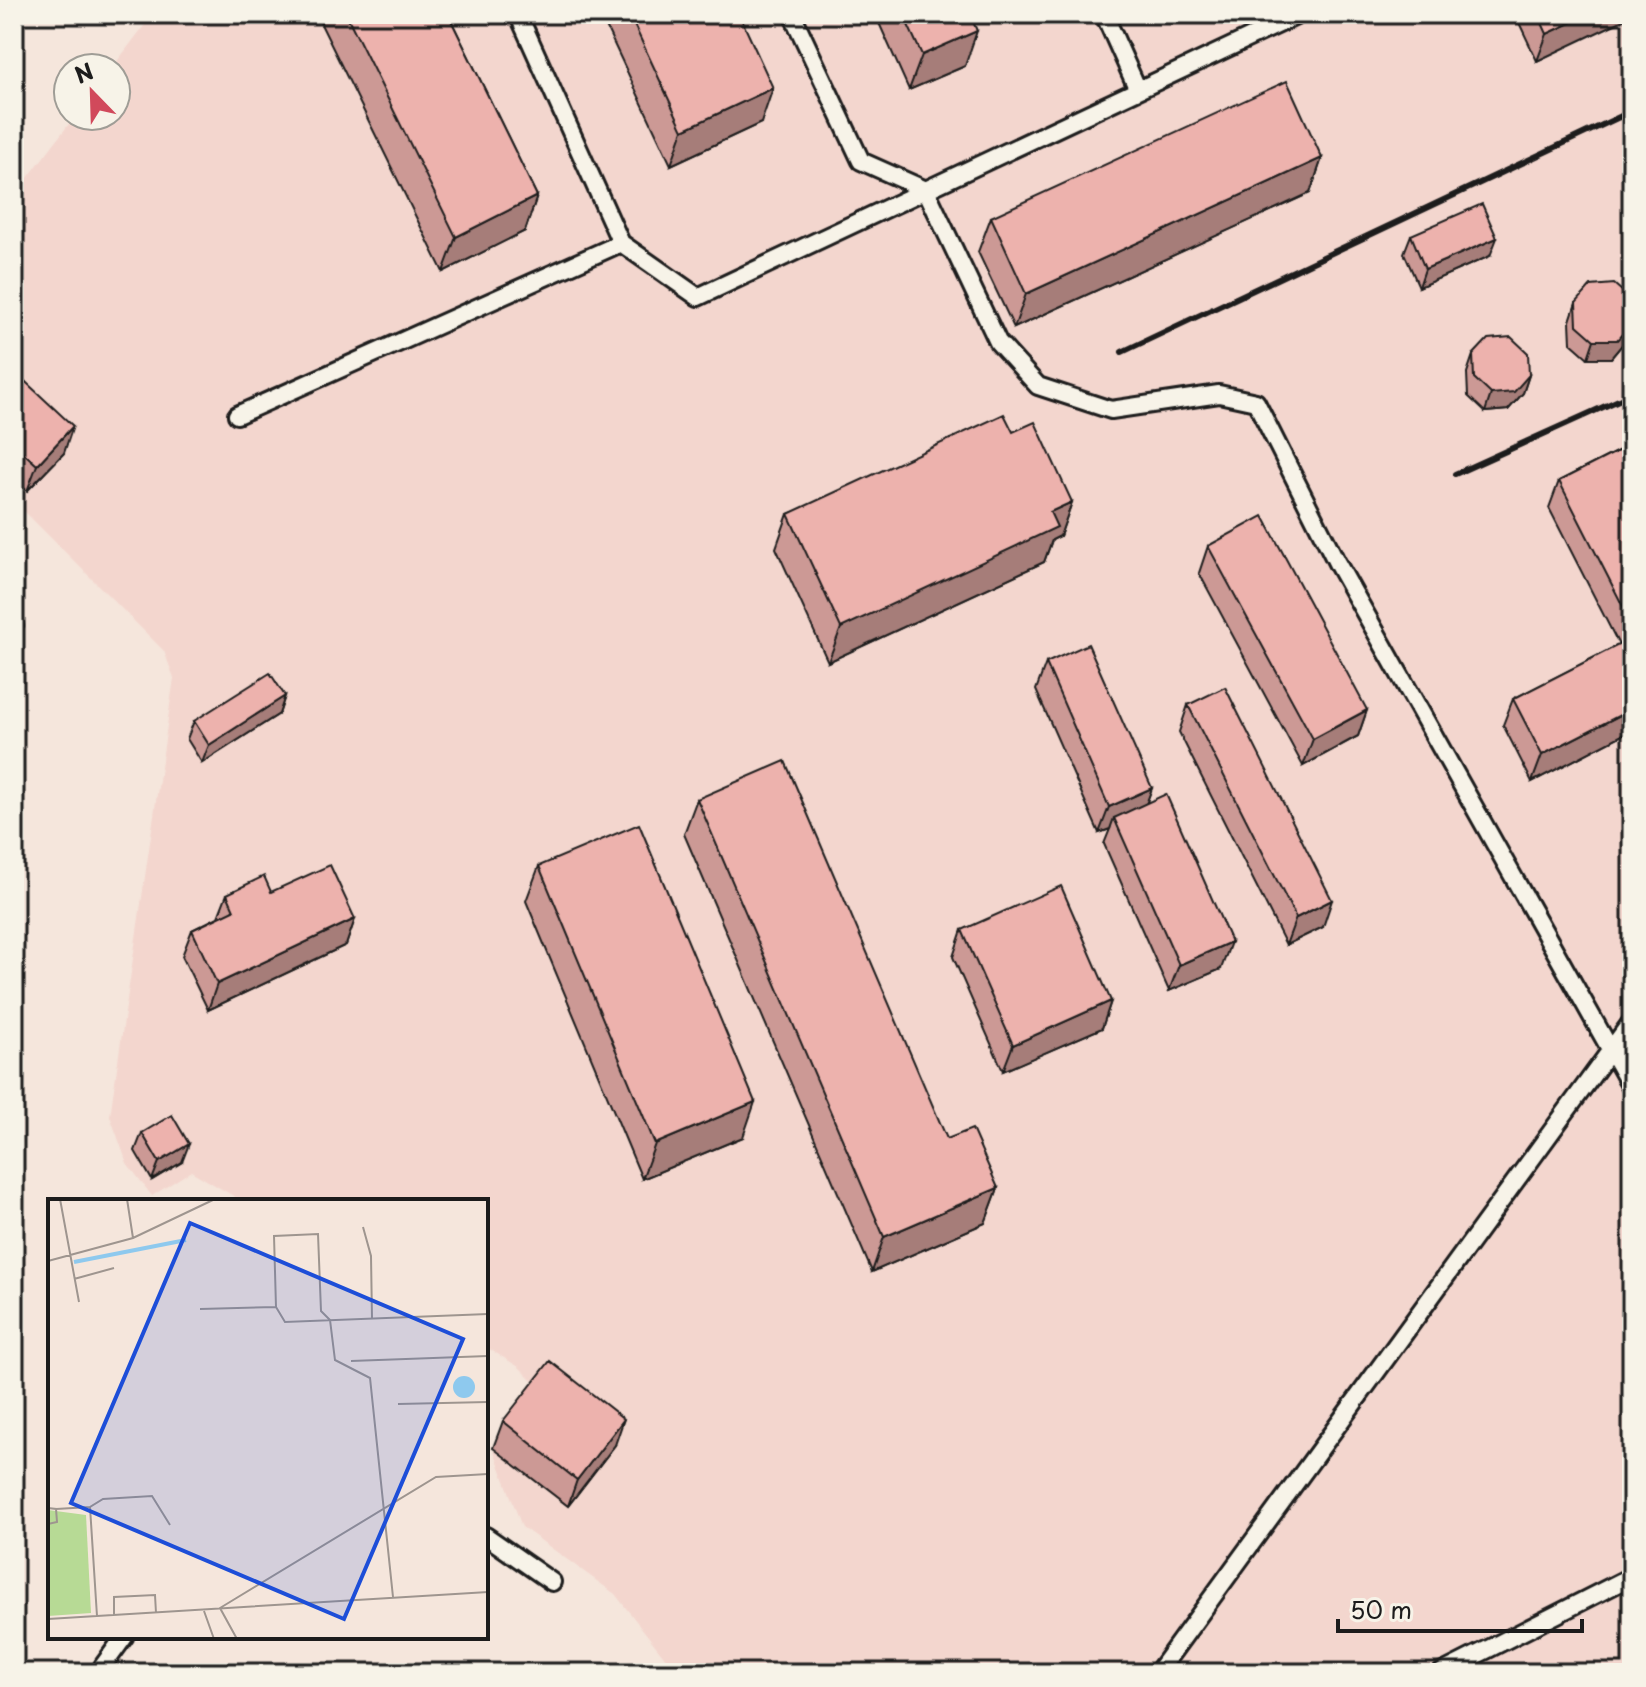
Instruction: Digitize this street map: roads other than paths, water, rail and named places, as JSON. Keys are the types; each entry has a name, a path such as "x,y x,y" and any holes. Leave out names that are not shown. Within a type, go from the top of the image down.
{"lane":[{"path":"518,14 621,243 698,297 1300,14"},
{"path":"792,14 861,161 926,190 998,342 1038,386 1111,410 1219,394 1256,402 1337,563 1632,1088"},
{"path":"1104,14 1138,90"},
{"path":"237,415 621,243"},
{"path":"1157,1673 1632,1021"},
{"path":"488,1537 552,1582"},
{"path":"1441,1673 1632,1576"},
{"path":"85,1673 104,1670 123,1639"}],"railway":[{"path":"1122,352 1632,111"},
{"path":"1455,474 1632,394"}]}
